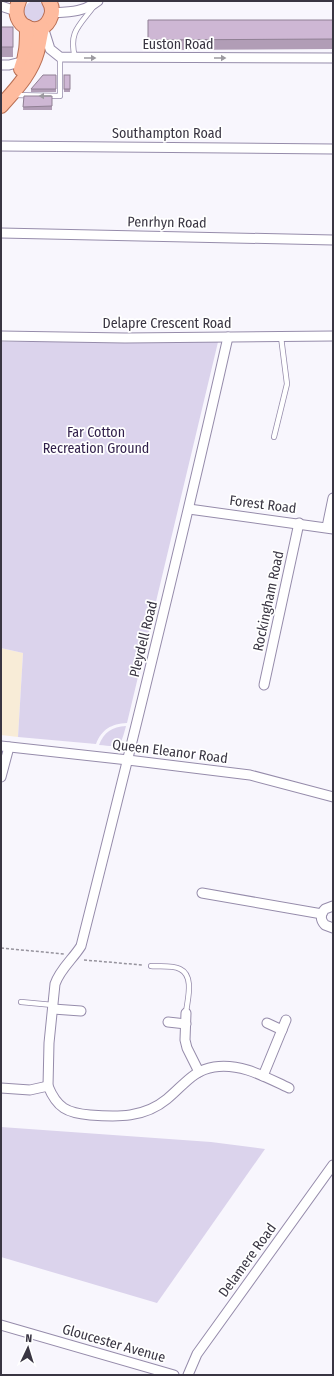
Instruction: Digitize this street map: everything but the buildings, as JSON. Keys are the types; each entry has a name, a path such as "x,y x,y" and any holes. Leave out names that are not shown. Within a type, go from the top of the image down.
{"main road":[{"path":"18,6 19,21 27,28 37,29 49,21 51,7"},
{"path":"6,95 24,79 32,64 37,53 42,27"},
{"path":"1,106 25,61 27,50 27,28"}],"street":[{"path":"51,7 76,12 87,8 98,1"},
{"path":"1,6 18,6"},
{"path":"42,27 50,49 60,58"},
{"name":"Euston Road","path":"60,58 333,58"},
{"path":"1,65 25,61"},
{"name":"Southampton Road","path":"1,146 333,148"},
{"name":"Penrhyn Road","path":"1,233 333,240"},
{"name":"Delapre Crescent Road","path":"1,336 125,338 333,336"},
{"name":"Pleydell Road","path":"53,1007 55,984 58,976 81,946 189,509 228,337"},
{"path":"330,528 333,498"},
{"name":"Forest Road","path":"189,509 330,528"},
{"name":"Rockingham Road","path":"264,685 299,523"},
{"path":"1,777 5,747"},
{"name":"Queen Eleanor Road","path":"5,747 250,775 333,797"},
{"path":"202,893 322,914"},
{"path":"333,906 325,909 321,919 325,925 333,928"},
{"path":"81,1011 53,1007 49,1043 48,1086 52,1096 58,1104 67,1110 76,1113 113,1117 138,1114 166,1100 193,1075 213,1067 239,1067 289,1088"},
{"path":"186,1014 185,1040 187,1048 199,1072"},
{"path":"263,1076 286,1020"},
{"path":"168,1022 186,1024"},
{"path":"267,1023 282,1030"},
{"path":"1,1088 30,1090 48,1086"},
{"name":"Delamere Road","path":"188,1375 197,1354 333,1165"},
{"name":"Gloucester Avenue","path":"1,1325 174,1375"}],"lane":[{"path":"75,58 72,41 74,33 98,1"},
{"path":"6,95 60,96 60,58"},
{"path":"274,437 287,384 281,337"},
{"path":"151,966 180,969 187,976 189,983 186,1014"},
{"path":"21,1002 53,1007"}],"shaded area":[{"path":"1,648 23,653 18,737 1,735"}],"green space":[{"path":"35,1 43,4 46,12 43,20 35,23 27,20 24,12 27,4"},
{"name":"Far Cotton Recreation Ground","path":"1,342 218,342 127,723 108,728 98,739 96,744 18,737 23,653 1,648"},
{"path":"126,726 121,742 116,746 99,745 103,737 109,731"},
{"path":"1,1127 211,1142 265,1149 157,1303 1,1257"}]}
